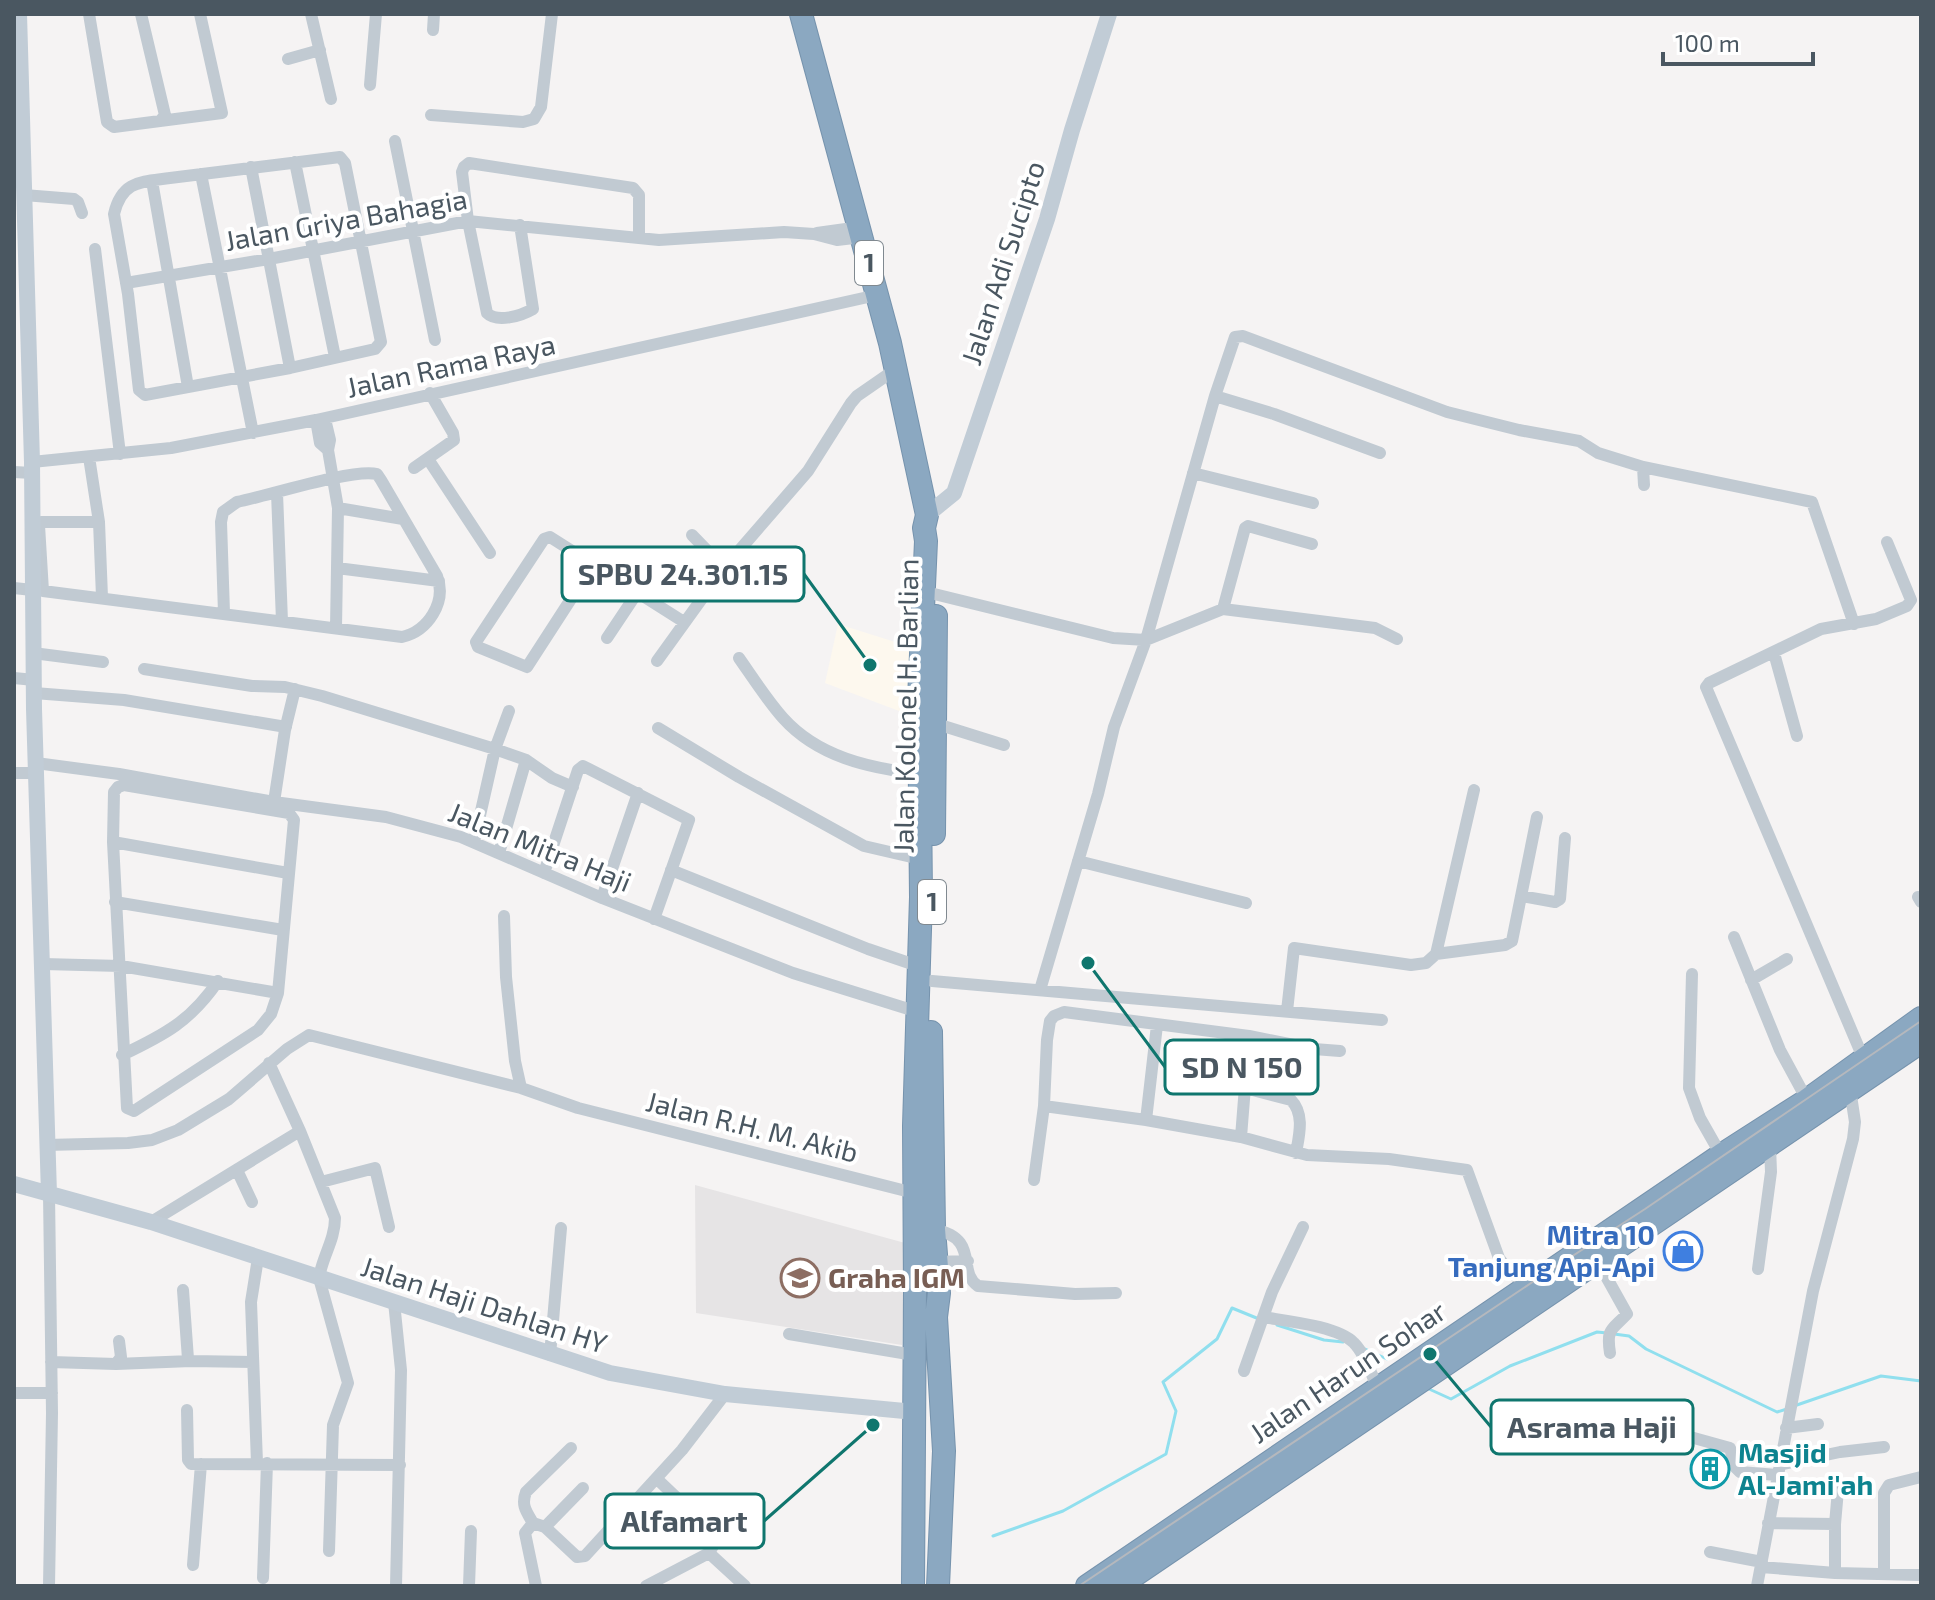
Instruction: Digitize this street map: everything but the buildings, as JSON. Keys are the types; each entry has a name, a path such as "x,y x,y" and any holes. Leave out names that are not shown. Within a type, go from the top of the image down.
{"highway":[{"name":"1","path":"801,14 896,369 927,515"},
{"name":"Jalan Kolonel H. Barlian","path":"927,515 938,528 940,541 929,593 929,639 919,774 936,1262 927,1293"},
{"name":"Jalan Kolonel H. Barlian","path":"927,1293 914,1193 918,1012 925,973 937,724 929,639"},
{"name":"Jalan Harun Sohar","path":"1119,1586 1328,1432 1378,1388 1807,1100 1921,1018"},
{"name":"Jalan Harun Sohar","path":"1087,1586 1598,1262 1921,1042"},
{"name":"1","path":"913,1586 914,1355 927,1293"},
{"name":"1","path":"926,1586 927,1293"},
{"name":"1","path":"927,1293 936,1317 944,1451 938,1586"},
{"name":"1","path":"927,1293 946,1315 953,1419 948,1586"}],"street":[{"path":"19,14 18,166 24,195 20,332 32,467 33,653 49,1194 52,1393 49,1586"},
{"path":"89,14 107,122 114,127 222,113 200,14"},
{"path":"141,14 165,115 160,121"},
{"path":"311,14 331,99"},
{"path":"370,85 376,14"},
{"path":"433,30 434,14"},
{"path":"431,115 534,119 541,107 552,14"},
{"name":"Jalan Adi Sucipto","path":"927,515 954,493 1047,219 1109,14"},
{"path":"288,59 320,50"},
{"path":"395,141 435,340"},
{"path":"340,157 344,160 381,342 375,349 145,395 139,390 114,214 116,206 131,185 138,182 251,167 340,157"},
{"path":"295,162 335,357"},
{"path":"520,225 533,306 531,311 496,319 487,313 468,221 462,172 469,163 633,188 639,195 639,238"},
{"path":"251,167 290,368"},
{"path":"201,174 253,433"},
{"path":"152,181 188,387"},
{"path":"24,195 74,199 82,213"},
{"name":"Jalan Griya Bahagia","path":"126,283 468,221 659,240 784,232 814,234 837,240 861,232"},
{"path":"95,249 120,454"},
{"name":"Jalan Rama Raya","path":"14,472 320,420 877,295"},
{"path":"1040,990 1114,727 1146,640 1234,339 1243,336 1447,412 1579,441 1598,453 1643,467 1812,502 1854,624"},
{"path":"657,661 724,568 800,481 857,396 896,369"},
{"path":"414,468 454,440 430,393"},
{"path":"1215,396 1380,453"},
{"path":"320,420 330,440 328,450 338,508 336,628"},
{"path":"94,457 102,597"},
{"path":"428,459 490,553"},
{"path":"1643,467 1644,485"},
{"path":"99,522 45,520 39,525 43,591 402,637 418,632 438,606 439,581 377,474 369,472 237,502 223,512 224,613"},
{"path":"1193,473 1313,503"},
{"path":"277,493 282,621"},
{"path":"338,508 403,519"},
{"path":"1223,609 1245,528 1248,526 1312,544"},
{"path":"692,535 724,568"},
{"path":"593,565 527,667 478,647 476,642 544,539 550,537 684,622"},
{"path":"1864,1060 1707,690 1709,683 1830,626 1876,619 1910,603 1887,542"},
{"path":"337,568 439,581"},
{"path":"14,588 32,590"},
{"path":"607,638 637,593"},
{"path":"929,593 1113,638 1146,640 1223,609 1375,628 1397,639"},
{"path":"33,653 103,662"},
{"path":"1774,653 1797,736"},
{"path":"739,658 785,721 813,744 865,764 919,774"},
{"path":"144,669 295,689 495,749 526,760 552,778 573,787"},
{"path":"14,678 34,686 286,727"},
{"path":"274,802 295,689"},
{"path":"474,842 495,749 509,711"},
{"path":"937,724 1004,745"},
{"path":"658,728 864,846 920,859"},
{"path":"499,853 526,760"},
{"path":"544,873 578,770 583,766 689,820 654,919"},
{"name":"Jalan Mitra Haji","path":"14,773 36,768 119,774 274,802 386,817 474,842 602,898 793,973 918,1012"},
{"path":"124,785 292,816 278,993 271,1014 258,1030 134,1111 127,1108 122,1055 121,966 113,842 114,792 124,785"},
{"path":"1436,954 1474,790"},
{"path":"602,898 638,793"},
{"path":"1287,1011 1294,948 1411,965 1426,963 1436,954 1510,942 1537,817"},
{"path":"1521,896 1555,902 1560,899 1565,838"},
{"path":"113,842 288,873"},
{"path":"1078,861 1246,903"},
{"path":"671,870 925,973 1040,990 1382,1020"},
{"path":"115,902 283,930"},
{"path":"504,916 506,977 521,1088"},
{"path":"1734,937 1780,1050 1807,1100"},
{"path":"1751,980 1787,959"},
{"path":"43,964 121,966 278,993"},
{"path":"1692,974 1689,1088 1700,1118 1721,1155"},
{"path":"122,1055 179,1024 202,1006 218,981"},
{"path":"1034,1180 1044,1106 1047,1040 1050,1021 1054,1016 1064,1012 1340,1051"},
{"path":"1146,1120 1157,1025"},
{"name":"Jalan R.H. M. Akib","path":"46,1145 152,1140 178,1130 229,1099 269,1063 309,1035 521,1088 578,1108 914,1193"},
{"path":"1241,1137 1249,1036"},
{"path":"269,1063 335,1218 335,1232 319,1278 348,1383 334,1419 329,1551"},
{"path":"1245,1088 1291,1100 1296,1105 1300,1116 1296,1153"},
{"path":"1757,1586 1813,1291 1853,1139 1855,1122 1850,1089"},
{"path":"1044,1106 1241,1137 1296,1153 1389,1159 1467,1170 1499,1258 1528,1286"},
{"path":"151,1222 300,1131"},
{"path":"1758,1269 1771,1172 1770,1146"},
{"path":"321,1182 375,1168 389,1227"},
{"path":"237,1170 252,1202"},
{"name":"Jalan Haji Dahlan HY","path":"14,1184 151,1222 610,1373 725,1394 915,1412"},
{"path":"1244,1371 1272,1292 1303,1227"},
{"path":"550,1355 561,1228"},
{"path":"934,1229 952,1235 965,1249 972,1280 978,1286 1075,1294 1116,1293"},
{"path":"258,1258 251,1302 262,1463 263,1578"},
{"path":"936,1262 968,1261"},
{"path":"1598,1262 1627,1314 1609,1334 1610,1353"},
{"path":"183,1290 186,1356 191,1361"},
{"path":"394,1302 401,1370 396,1586"},
{"path":"1262,1319 1300,1323 1355,1344 1378,1388"},
{"path":"789,1334 914,1355"},
{"path":"116,1364 121,1357 119,1341"},
{"path":"51,1362 253,1362"},
{"path":"14,1393 52,1393"},
{"path":"571,1448 526,1492 523,1500 524,1508 539,1525 577,1557 585,1556 657,1479 725,1394"},
{"path":"187,1410 188,1460 191,1464 400,1465"},
{"path":"1787,1424 1818,1424"},
{"path":"1665,1430 1730,1448 1735,1467 1740,1472 1778,1470 1840,1452 1884,1447"},
{"path":"193,1565 201,1464"},
{"path":"1884,1574 1884,1493 1889,1485 1921,1477"},
{"path":"651,1585 709,1553 717,1541 716,1534 657,1479"},
{"path":"536,1586 525,1533 583,1488"},
{"path":"1835,1573 1838,1490"},
{"path":"1768,1523 1835,1524"},
{"path":"469,1586 471,1531"},
{"path":"1710,1552 1762,1565 1835,1573 1921,1575"},
{"path":"709,1553 745,1586"}],"shaded area":[{"path":"838,624 911,647 907,714 825,683"},
{"name":"Graha IGM","path":"695,1185 905,1243 902,1345 696,1313"}],"waterway":[{"path":"993,1536 1063,1511 1166,1454 1176,1411 1163,1382 1217,1339 1232,1308 1259,1319"},
{"path":"1277,1325 1324,1340 1343,1342"},
{"path":"1429,1389 1451,1399 1510,1366 1597,1332 1607,1333"},
{"path":"1614,1334 1629,1336 1646,1349 1777,1412 1787,1409"},
{"path":"1365,1349 1387,1359"},
{"path":"1794,1406 1881,1376 1921,1381"}],"tram line":[{"path":"1079,1586 1921,1021"}],"place":[{"name":"SPBU 24.301.15","path":"870,665"},
{"name":"SD N 150","path":"1088,963"},
{"name":"Mitra 10 Tanjung Api-Api","path":"1683,1251"},
{"name":"Graha IGM","path":"800,1278"},
{"name":"Asrama Haji","path":"1430,1354"},
{"name":"Alfamart","path":"873,1425"},
{"name":"Masjid Al-Jami'ah","path":"1710,1469"}]}
